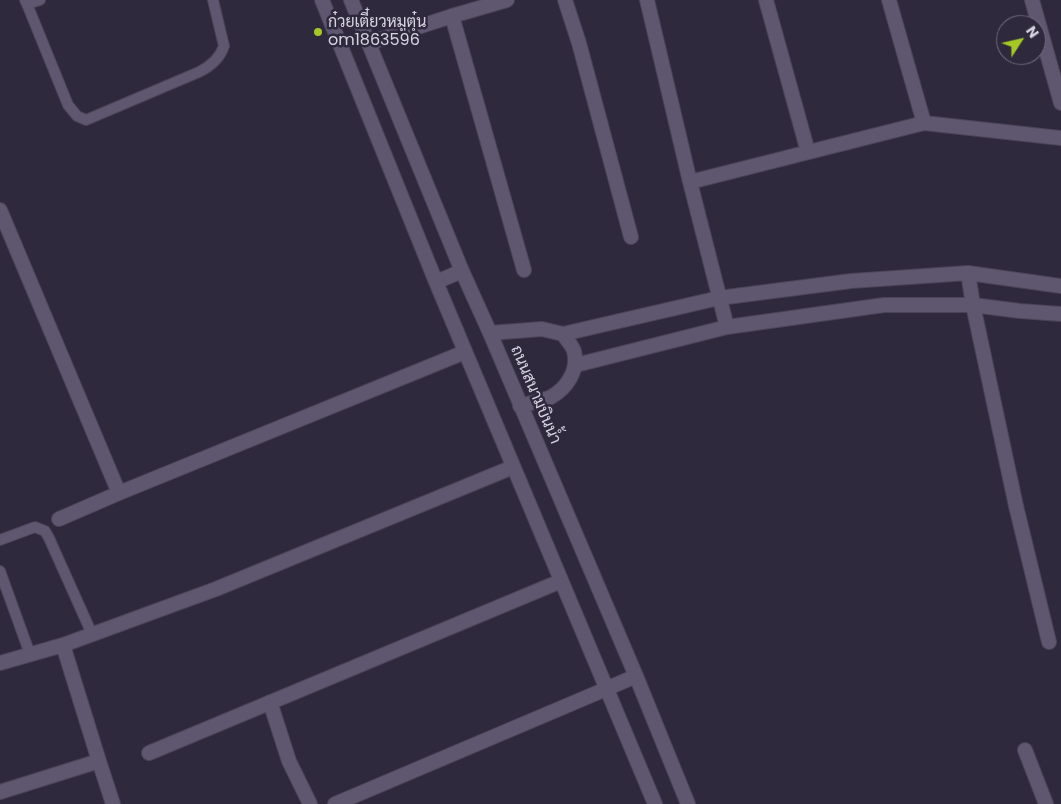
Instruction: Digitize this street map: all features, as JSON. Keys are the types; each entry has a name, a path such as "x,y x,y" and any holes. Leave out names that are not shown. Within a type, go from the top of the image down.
{"street":[{"path":"322,0 436,282 655,804"},
{"name":"ถนนสนามบินน้ำ","path":"351,0 462,272 490,333 636,676 688,804"},
{"path":"369,43 507,0"},
{"path":"565,0 579,43 631,238"},
{"path":"647,0 727,327"},
{"path":"766,0 808,152"},
{"path":"890,0 924,123"},
{"path":"1032,0 1061,102"},
{"path":"452,16 524,270"},
{"path":"690,182 924,123 1061,138"},
{"path":"0,210 119,493"},
{"path":"436,282 462,272"},
{"path":"968,273 973,305 1016,506 1049,642"},
{"path":"490,333 542,328 563,334 719,298 851,280 968,273 1061,286"},
{"path":"576,365 727,327 884,305 973,305 1020,312 1061,314"},
{"path":"520,406 549,397 560,390 572,377 576,365 573,350 563,334"},
{"path":"59,519 465,352"},
{"path":"0,662 63,645 216,589 513,467"},
{"path":"149,753 561,581"},
{"path":"63,645 113,804"},
{"path":"335,804 636,676"},
{"path":"270,702 289,761 310,804"},
{"path":"1025,750 1046,804"},
{"path":"0,792 98,761"}],"lane":[{"path":"40,0 26,2 68,105 77,116 86,120 199,72 216,61 224,46 213,0"},
{"path":"0,540 35,527 45,531 92,634"},
{"path":"0,572 30,654"}],"place":[{"name":"ก๋วยเตี๋ยวหมูตุ๋น om1863596","path":"318,32"}]}
